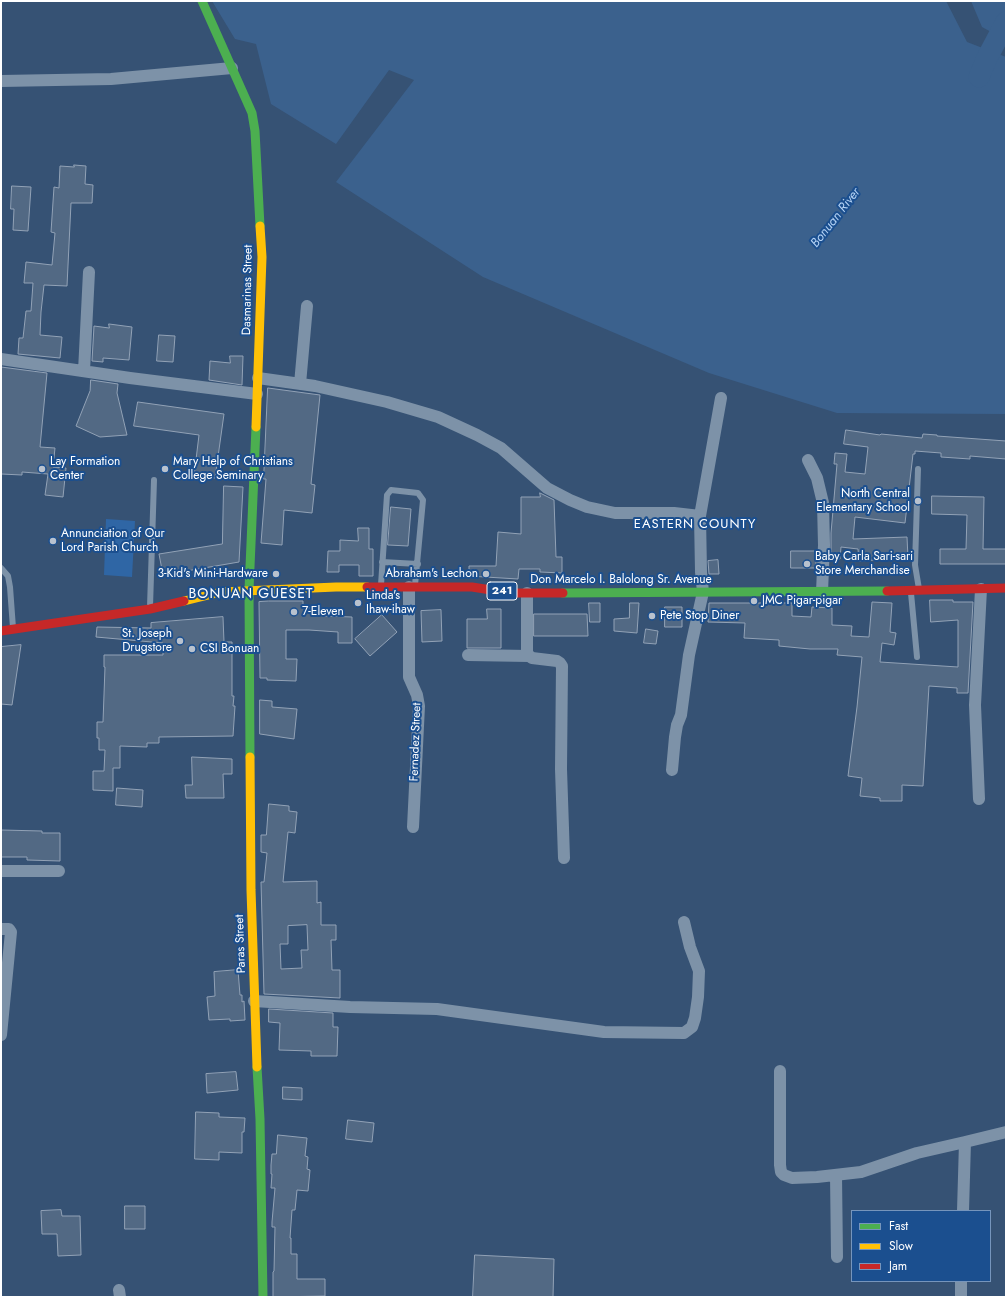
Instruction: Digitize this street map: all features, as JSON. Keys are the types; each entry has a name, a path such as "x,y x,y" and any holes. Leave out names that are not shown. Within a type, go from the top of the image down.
{"street":[{"name":"Dasmarinas Street","path":"202,1 252,113 254,130 262,257 249,590"},
{"path":"1,81 111,79 232,68"},
{"path":"84,371 90,272"},
{"path":"300,384 307,306"},
{"path":"1,359 130,378 257,394"},
{"path":"258,378 300,384 387,402 438,417 501,448 547,488 587,507 615,513 674,513 700,516"},
{"path":"672,770 674,738 681,715 689,655 703,592 701,572 700,516 721,398"},
{"path":"808,460 817,478 823,503 824,545 822,592"},
{"name":"Don Marcelo I. Balolong Sr. Avenue","path":"1,631 150,608 221,592 249,590 380,587 472,587 510,593 527,593 822,592 1006,588"},
{"name":"Fernadez Street","path":"412,587 409,677 417,695 419,706 412,827"},
{"path":"979,799 975,705 981,589"},
{"name":"Paras Street","path":"249,590 251,890 254,1002 260,1118 263,1297"},
{"path":"527,593 528,656"},
{"path":"468,655 528,656 544,660 557,661 562,666 561,769 564,858"},
{"path":"1,871 59,871"},
{"path":"254,1002 437,1010 604,1032 684,1033 692,1027 695,1018 698,998 699,971 690,947 684,922"},
{"path":"1,929 9,929 11,932 1,1035"},
{"path":"780,1071 781,1172 792,1178 861,1172 917,1153 1006,1132"},
{"path":"963,1210 965,1142"},
{"path":"836,1175 837,1257"},
{"path":"961,1282 961,1297"}],"lane":[{"path":"917,657 915,565 918,469"},
{"path":"150,608 154,480"},
{"path":"380,587 387,495 391,490 418,492 424,500 418,564 412,587"},
{"path":"382,562 418,564"},
{"path":"1,568 8,576 13,629"}],"shaded area":[{"path":"106,519 135,521 132,577 104,575"}],"water":[{"path":"212,1 946,1 967,42 1006,57 1006,414 837,413 709,373 483,277 336,182 414,80 389,70 336,144 271,104 256,44 235,39"},
{"path":"971,1 1006,1 1006,40 982,27"}],"building":[{"path":"74,165 86,166 85,184 93,185 92,203 71,203 67,286 44,285 41,312 40,335 62,337 60,358 18,354 19,338 23,338 26,311 31,311 33,283 24,283 26,262 52,265 55,233 51,232 54,187 59,188 60,166 74,167"},
{"path":"12,186 31,187 28,231 13,230 14,209 11,209"},
{"path":"109,324 132,327 129,360 103,358 103,362 92,361 94,326 109,328"},
{"path":"159,335 175,336 173,362 157,361"},
{"path":"230,356 243,356 242,385 209,380 210,361 230,363"},
{"path":"1,367 47,373 40,447 55,448 53,467 66,468 63,497 45,495 48,474 22,472 22,475 1,474"},
{"path":"91,380 118,384 117,393 127,435 100,437 76,426 90,391"},
{"path":"268,388 320,395 311,484 315,485 312,513 284,510 282,545 261,543 266,479 264,479"},
{"path":"138,402 224,414 215,478 194,476 199,435 134,426"},
{"path":"846,430 880,435 922,438 923,434 1006,441 1006,459 970,456 970,459 941,457 941,453 915,451 915,454 913,454 905,523 855,517 853,539 907,537 908,558 859,561 858,549 841,547 840,559 831,558 831,533 837,464 834,464 835,453 847,454 845,472 865,474 868,447 844,444"},
{"path":"224,486 243,487 239,562 163,575 159,554 222,544"},
{"path":"540,493 554,500 556,557 562,557 562,573 540,572 540,569 519,569 518,579 469,576 469,566 496,566 498,532 521,534 521,497 540,497"},
{"path":"932,496 984,497 983,549 1006,549 1006,564 940,564 940,549 966,549 967,515 932,514"},
{"path":"391,507 411,509 408,546 388,545"},
{"path":"358,528 369,528 369,549 373,549 373,576 359,576 359,565 339,565 339,572 327,572 328,551 340,551 340,540 358,541"},
{"path":"791,551 816,551 816,568 791,568"},
{"path":"718,560 719,574 709,574 708,561"},
{"path":"930,600 973,602 968,693 957,693 957,688 929,686 923,786 902,785 902,801 880,801 880,798 860,796 862,778 848,776 862,657 837,655 838,649 810,649 779,646 779,640 744,638 745,623 708,622 709,603 792,603 792,616 811,617 812,607 832,608 832,625 852,626 851,636 869,637 872,602 892,603 890,632 896,633 894,645 882,643 880,662 958,667 958,620 931,622"},
{"path":"303,601 303,607 326,609 325,616 352,617 352,643 338,643 338,632 286,630 286,659 297,659 296,681 267,680 267,678 260,678 259,602"},
{"path":"589,603 600,603 600,622 590,622"},
{"path":"630,603 639,603 637,633 614,631 614,619 629,618"},
{"path":"665,607 682,607 682,627 665,627"},
{"path":"487,609 501,609 501,648 467,648 467,619 487,619"},
{"path":"441,610 442,641 422,642 421,611"},
{"path":"534,614 587,614 588,636 534,636"},
{"path":"382,615 397,632 370,656 355,639"},
{"path":"223,617 224,642 232,642 232,696 234,696 233,706 235,706 233,736 159,737 159,743 147,743 147,747 120,746 120,768 113,768 113,791 93,790 93,771 104,771 105,750 99,750 97,722 103,722 104,655 163,655 163,643 96,637 97,627 151,628 151,623"},
{"path":"646,629 658,631 656,644 644,643"},
{"path":"21,645 12,705 1,704 1,647"},
{"path":"260,700 272,701 272,707 297,709 294,739 260,734"},
{"path":"192,757 232,759 232,774 223,774 224,798 186,798 185,785 192,785"},
{"path":"117,788 143,790 142,807 116,805"},
{"path":"269,804 289,806 289,811 297,812 295,833 288,832 283,882 317,881 317,903 321,902 321,925 336,925 336,940 331,940 332,970 340,970 340,998 264,994 261,882 264,882 267,853 261,852 261,835 266,835","holes":["307,925 308,950 301,950 302,968 281,969 280,944 288,944 288,926"]},
{"path":"1,830 60,833 60,861 27,860 27,857 1,857"},
{"path":"238,970 240,995 242,995 242,1002 244,1001 245,1020 209,1020 207,997 215,996 214,972"},
{"path":"269,1009 333,1013 333,1027 338,1027 337,1056 311,1056 311,1051 279,1050 280,1023 269,1022"},
{"path":"236,1072 238,1090 207,1093 206,1074"},
{"path":"283,1087 302,1088 302,1100 283,1099"},
{"path":"196,1112 219,1113 219,1117 245,1118 244,1132 242,1132 242,1153 219,1152 219,1160 195,1159"},
{"path":"348,1120 374,1123 372,1142 346,1139"},
{"path":"278,1135 307,1138 305,1156 308,1157 307,1169 310,1170 308,1191 297,1190 295,1210 292,1210 290,1238 291,1254 297,1254 297,1279 325,1279 325,1296 273,1297 275,1227 272,1227 272,1222 275,1188 271,1188 271,1165 272,1154 276,1154"},
{"path":"125,1206 145,1206 145,1229 125,1229"},
{"path":"61,1210 62,1216 80,1216 81,1255 58,1256 57,1234 42,1234 41,1211"},
{"path":"475,1255 554,1259 553,1297 473,1297"}],"waterway":[{"name":"Bonuan River","path":"979,77 1006,22"}],"traffic: fast":[{"path":"202,1 252,113 255,131 260,226"},
{"path":"250,757 249,590 256,427"},
{"path":"563,593 887,591"},
{"path":"257,1067 260,1119 263,1297"}],"traffic: slow":[{"path":"256,427 262,257 260,226"},
{"path":"184,601 221,592 367,587"},
{"path":"250,757 251,890 257,1067"}],"traffic: jam":[{"path":"367,587 472,587 510,593 563,593"},
{"path":"887,591 1006,588"},
{"path":"1,631 150,609 184,601"}],"place":[{"name":"Lay Formation Center","path":"42,469"},
{"name":"Mary Help of Christians College Seminary","path":"165,469"},
{"name":"North Central Elementary School","path":"918,501"},
{"name":"Annunciation of Our Lord Parish Church","path":"53,541"},
{"name":"Baby Carla Sari-sari Store Merchandise","path":"807,564"},
{"name":"3-Kid's Mini-Hardware","path":"276,574"},
{"name":"Abraham's Lechon","path":"486,574"},
{"name":"JMC Pigar-pigar","path":"754,601"},
{"name":"Linda's Ihaw-ihaw","path":"358,603"},
{"name":"7-Eleven","path":"294,612"},
{"name":"Pete Stop Diner","path":"652,616"},
{"name":"St. Joseph Drugstore","path":"180,641"},
{"name":"CSI Bonuan","path":"192,649"}],"district":[{"name":"EASTERN COUNTY","path":"695,525"},
{"name":"BONUAN GUESET","path":"251,595"}]}
